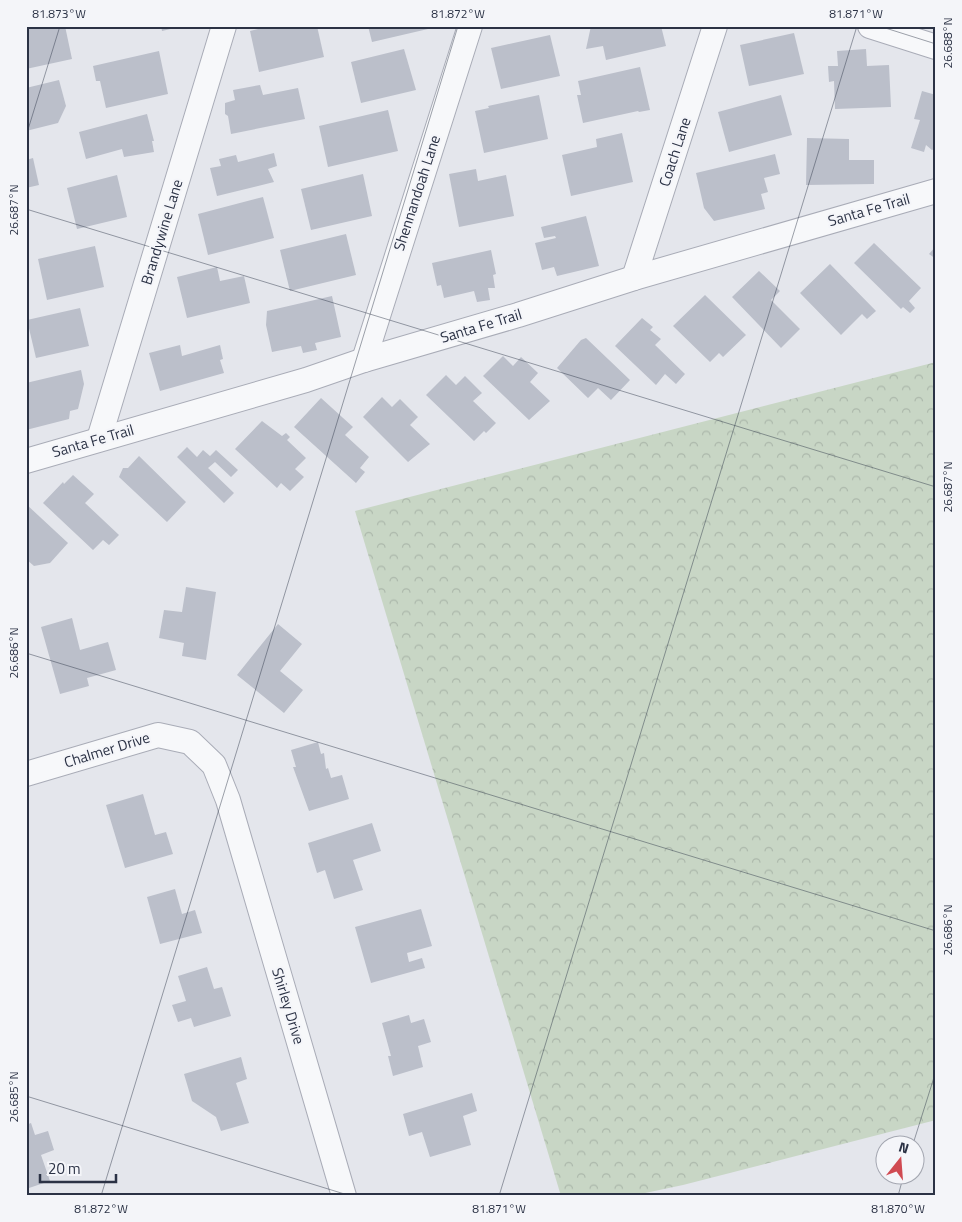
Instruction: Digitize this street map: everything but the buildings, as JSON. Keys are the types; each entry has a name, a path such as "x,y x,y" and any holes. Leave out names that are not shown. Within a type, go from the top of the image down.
{"street":[{"name":"Brandywine Lane","path":"99,438 224,26"},
{"name":"Shennandoah Lane","path":"364,360 470,26"},
{"name":"Coach Lane","path":"634,278 715,26"},
{"path":"870,26 936,47"},
{"name":"Santa Fe Trail","path":"26,461 99,438 306,380 364,360 518,315 634,278 936,191"},
{"name":"Chalmer Drive","path":"26,774 158,735 190,742 214,765 232,817"},
{"name":"Shirley Drive","path":"232,817 344,1196"}],"green space":[{"path":"936,362 936,1120 882,1134 874,1134 874,1136 683,1185 631,1196 561,1196 355,511"}]}
